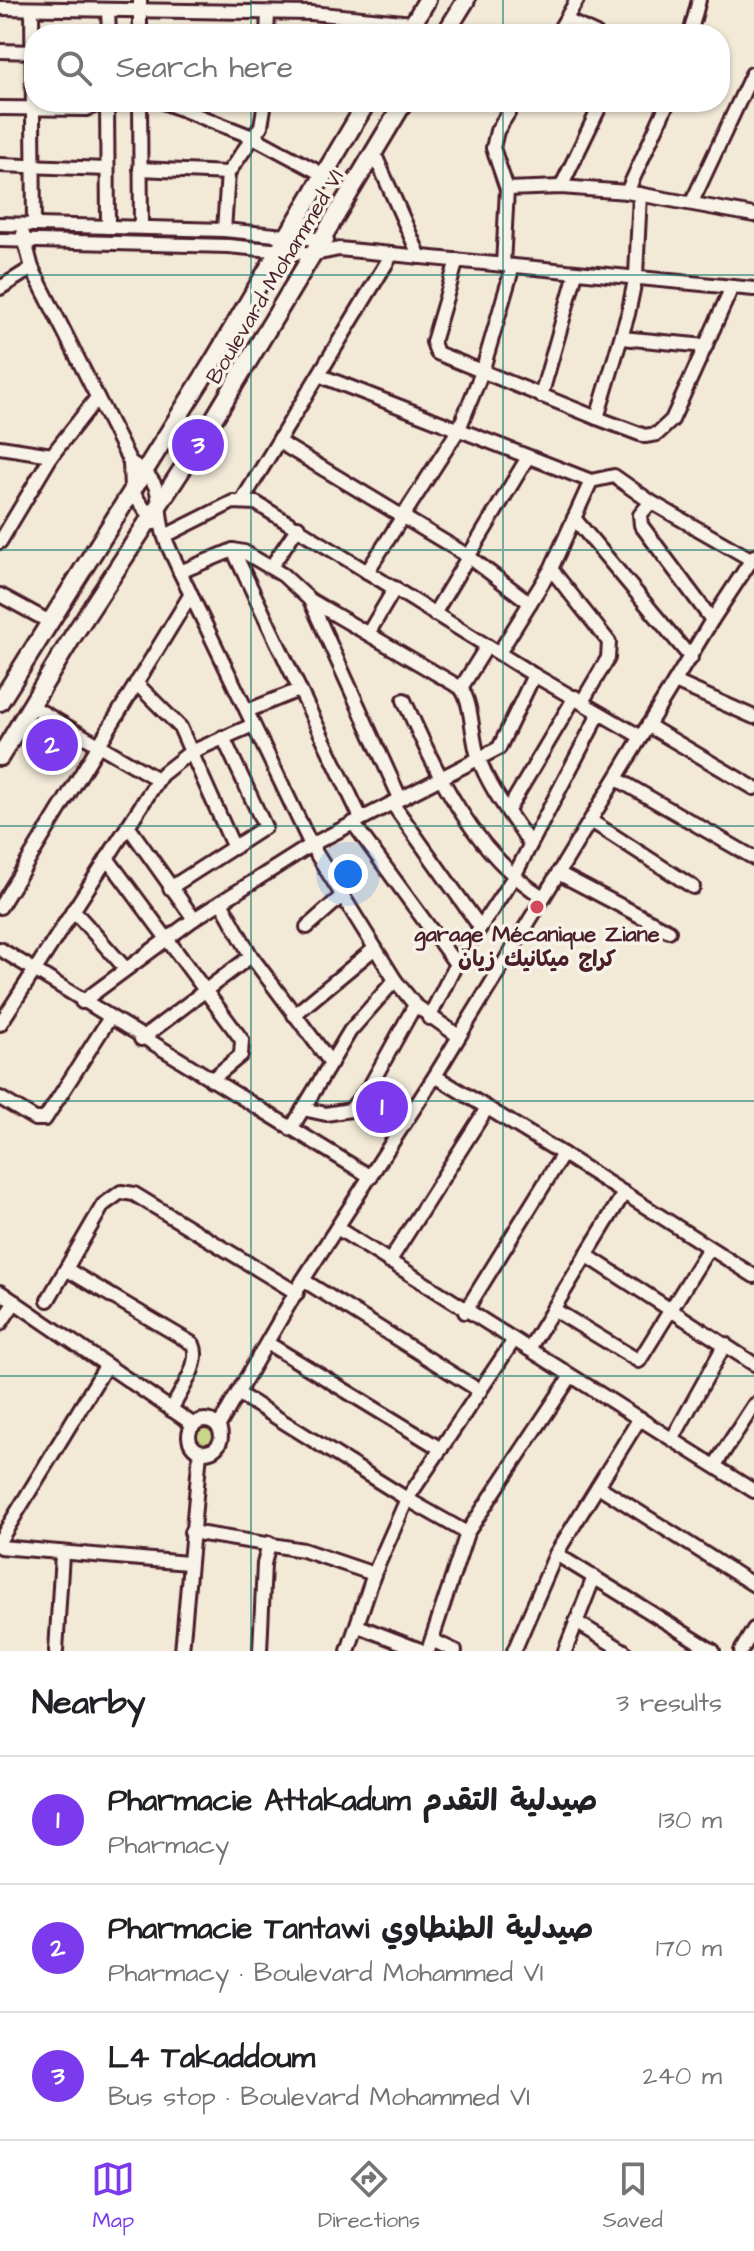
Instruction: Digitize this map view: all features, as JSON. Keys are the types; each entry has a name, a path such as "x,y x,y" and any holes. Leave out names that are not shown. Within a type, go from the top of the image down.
{"main road":[{"path":"413,24 426,0"},
{"path":"451,24 466,0"},
{"name":"Boulevard Mohammed VI","path":"0,702 131,490 137,466 281,251 361,112"},
{"name":"Boulevard Mohammed VI","path":"0,757 315,254 398,112"}],"street":[{"path":"563,24 577,0"},
{"path":"693,24 699,0"},
{"path":"8,6 32,10 70,6 108,11 141,6 198,5 268,14 312,6 389,24"},
{"path":"32,10 32,24"},
{"path":"108,11 109,24"},
{"path":"268,14 268,24"},
{"path":"566,20 575,24"},
{"path":"0,51 24,52"},
{"path":"692,202 752,74"},
{"path":"0,108 24,109"},
{"path":"32,112 33,166 28,225 23,240 32,268 96,399 137,466 161,498 164,533 180,572 311,845 395,980 429,1018 457,1035"},
{"path":"106,112 108,227"},
{"path":"140,112 141,227"},
{"path":"189,112 255,138 324,175"},
{"path":"224,230 228,173 255,138 262,112"},
{"path":"367,572 459,429 482,372 508,266 507,189 493,148 497,131 509,112"},
{"path":"561,187 597,112"},
{"path":"597,418 622,338 636,275 634,193 664,112"},
{"path":"374,153 420,257"},
{"path":"0,165 107,169"},
{"path":"140,169 228,173"},
{"path":"507,189 561,187 634,193 753,211"},
{"path":"0,224 291,234 324,238 339,249"},
{"path":"0,240 213,245 315,254 339,249 576,273 636,275 754,289"},
{"path":"242,501 321,376 392,254"},
{"path":"457,260 433,348 441,356 634,434 657,434 672,420 732,287"},
{"path":"0,288 32,268"},
{"path":"541,396 576,273"},
{"path":"622,338 706,346"},
{"path":"200,1452 211,1451 219,1443 218,1427 269,1344 303,1280 435,1076 457,1035 712,620 753,559 651,502 614,476 591,481 321,376"},
{"path":"0,542 52,455 96,399"},
{"path":"279,442 468,556 530,603"},
{"path":"0,447 52,455"},
{"path":"434,614 528,457"},
{"path":"499,653 551,569 591,481"},
{"path":"131,490 149,518 164,533"},
{"path":"164,533 224,506 242,501 256,503 599,714 645,731 754,788"},
{"path":"651,502 640,515 641,525 712,620"},
{"path":"574,518 691,658"},
{"path":"271,567 298,527"},
{"path":"180,572 233,550 271,567 310,600 461,688 467,696 470,727 479,760 530,844"},
{"path":"233,550 357,820 456,964"},
{"path":"508,810 611,650 609,642 551,569"},
{"path":"369,632 395,588"},
{"path":"0,907 191,594"},
{"path":"0,595 48,621"},
{"path":"310,600 396,801 480,927"},
{"path":"461,688 487,646"},
{"path":"82,1002 194,919 311,845 499,748 534,675"},
{"path":"675,682 754,717"},
{"path":"136,683 174,718 234,848"},
{"path":"247,711 299,690"},
{"path":"404,700 440,778 497,861 513,878 543,897"},
{"path":"30,705 157,779"},
{"path":"429,1018 456,964 513,878 599,714"},
{"path":"0,1024 157,779 189,753 253,725"},
{"path":"170,888 262,832 264,822 223,737"},
{"path":"617,779 754,857"},
{"path":"591,821 693,887"},
{"path":"128,826 194,919"},
{"path":"107,858 208,990 242,1040 241,1055 211,1080"},
{"path":"558,873 669,931"},
{"path":"307,927 343,895"},
{"path":"221,902 251,956 331,1063"},
{"path":"73,910 126,969"},
{"path":"294,1015 375,948"},
{"path":"0,949 141,1039 371,1177"},
{"path":"141,1039 251,956"},
{"path":"291,1129 350,1031 395,980"},
{"path":"303,1109 326,1114 350,1110 370,1086 415,1005"},
{"path":"0,1098 35,1119 45,1119 109,1019"},
{"path":"435,1076 754,1276"},
{"path":"389,1262 487,1108"},
{"path":"465,1312 563,1154"},
{"path":"48,1300 103,1205 121,1192 134,1194 297,1293"},
{"path":"529,1349 624,1193"},
{"path":"337,1228 465,1312 673,1438 754,1491"},
{"path":"553,1309 639,1361 709,1248"},
{"path":"586,1255 754,1364"},
{"path":"66,1269 193,1344 196,1355 194,1364 171,1410"},
{"path":"303,1280 480,1391"},
{"path":"0,1292 194,1425"},
{"path":"0,1324 15,1302"},
{"path":"348,1651 374,1574 407,1499 514,1340"},
{"path":"269,1344 441,1449"},
{"path":"673,1438 725,1344"},
{"path":"0,1540 106,1366"},
{"path":"428,1647 467,1533 571,1376"},
{"path":"239,1394 467,1533"},
{"path":"715,1465 750,1418 754,1405"},
{"path":"514,1651 556,1554 640,1418"},
{"path":"194,1425 207,1420 218,1427"},
{"path":"182,1651 200,1452 189,1440 194,1425"},
{"path":"598,1486 754,1585"},
{"path":"191,1532 303,1550 374,1574"},
{"path":"260,1651 263,1579 269,1543"},
{"path":"0,1547 188,1563"},
{"path":"56,1651 62,1554"},
{"path":"556,1554 713,1651"},
{"path":"565,1651 594,1577"},
{"path":"576,1622 624,1651"},
{"path":"358,1626 428,1647 455,1651"},
{"path":"741,1651 754,1629"},
{"path":"686,1651 694,1638"}],"green space":[{"path":"204,1423 213,1427 217,1436 213,1445 204,1449 195,1445 191,1436 195,1427"}],"place":[{"name":"L4 Takaddoum","path":"198,445"},
{"name":"Pharmacie Tantawi صيدلية الطنطاوي","path":"52,745"},
{"name":"garage Mécanique Ziane كراج ميكانيك زيان","path":"537,907"},
{"name":"Pharmacie Attakadum صيدلية التقدم","path":"382,1107"}]}
